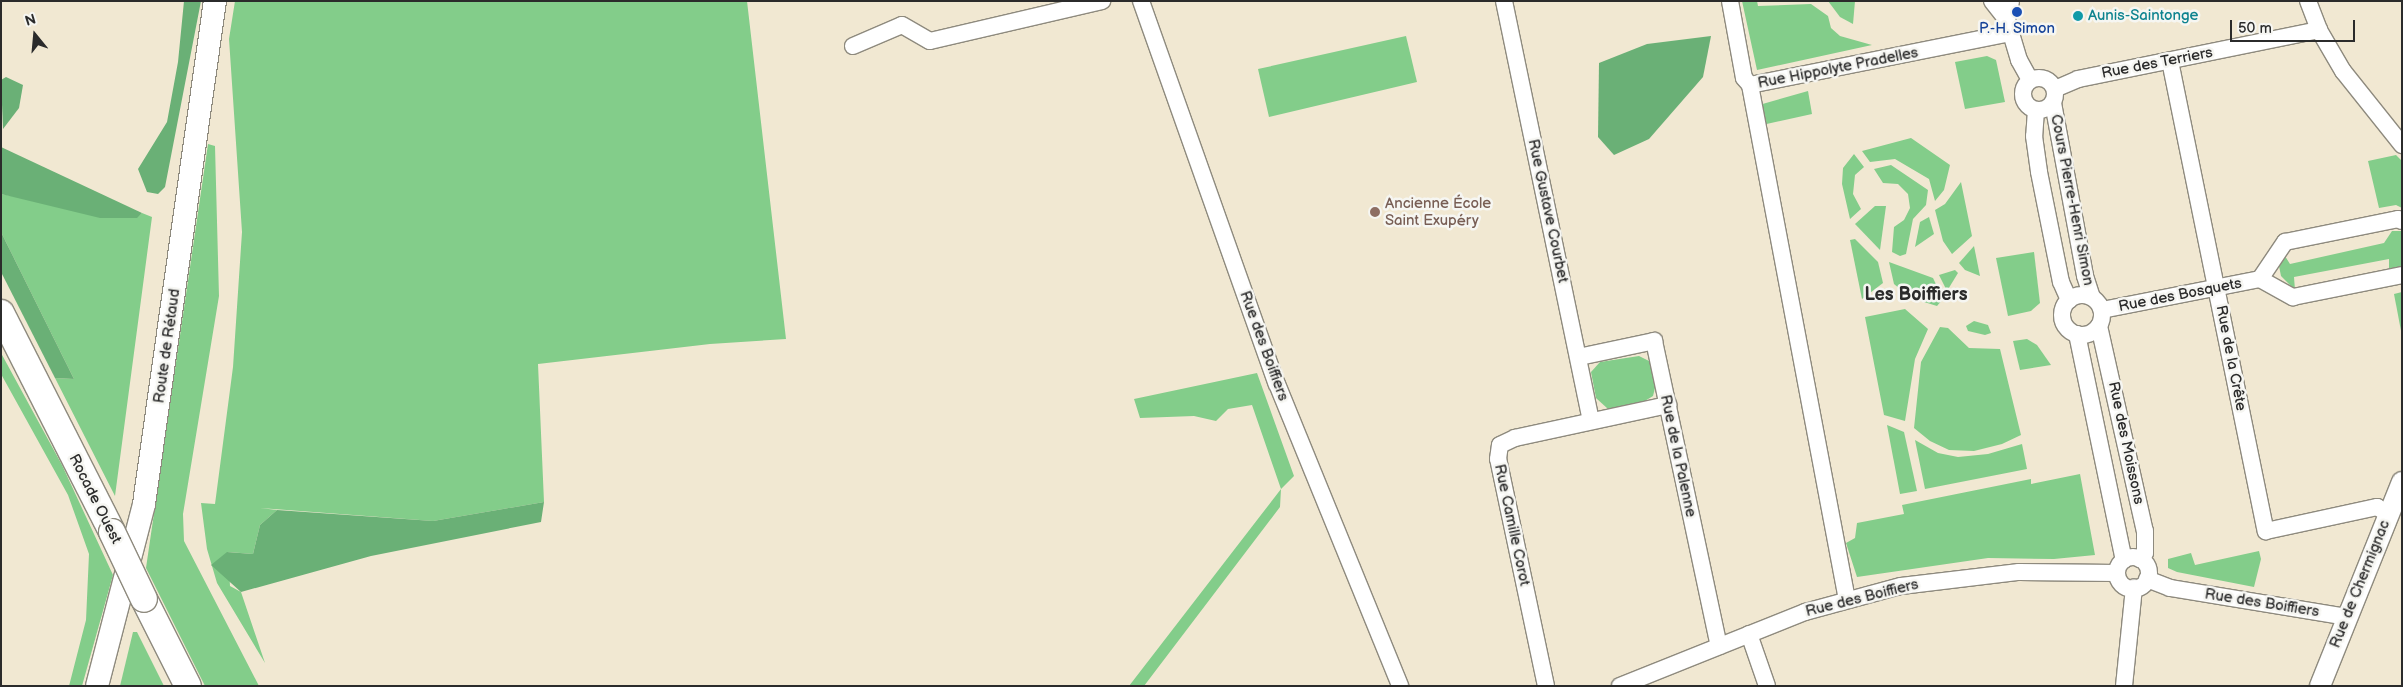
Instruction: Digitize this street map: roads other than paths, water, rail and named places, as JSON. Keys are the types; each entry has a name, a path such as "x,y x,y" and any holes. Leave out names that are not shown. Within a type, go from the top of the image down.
{"main road":[{"name":"Route de Rétaud","path":"97,686 144,504 214,1"},
{"name":"Rocade Ouest","path":"1,313 188,686"}],"street":[{"path":"853,46 902,25 930,41 1102,1"},
{"name":"Rue des Boiffiers","path":"1141,1 1277,384 1400,686"},
{"name":"Rue Gustave Courbet","path":"1504,1 1591,420"},
{"name":"Rue Hippolyte Pradelles","path":"1730,1 1744,78 1750,85 2009,26"},
{"path":"1992,1 2009,26 2019,60 2030,80 2044,78 2054,96"},
{"path":"2009,26 2011,1"},
{"path":"2308,1 2319,30 2343,70 2402,145"},
{"name":"Rue des Terriers","path":"2054,96 2078,79 2319,30"},
{"name":"Rue de la Crête","path":"2170,61 2266,532 2377,507 2388,514"},
{"name":"Cours Pierre-Henri Simon","path":"2030,80 2025,85 2024,104 2036,110 2045,109 2054,96"},
{"path":"1750,85 1847,600"},
{"name":"Cours Pierre-Henri Simon","path":"2054,96 2085,276 2098,311"},
{"name":"Cours Pierre-Henri Simon","path":"2036,110 2034,136 2039,172 2061,282 2069,300"},
{"path":"2260,279 2285,242 2398,219 2402,221"},
{"name":"Rue des Bosquets","path":"2098,311 2260,279 2293,297 2402,275"},
{"path":"2080,295 2098,311 2089,334 2076,334 2063,320 2064,307 2069,300 2080,295"},
{"name":"Rue des Moissons","path":"2076,334 2127,564 2145,553 2145,531 2098,311"},
{"name":"Rue de la Palenne","path":"1579,357 1654,341 1719,646"},
{"name":"Rue Camille Corot","path":"1546,686 1498,451 1505,441 1591,420 1668,405"},
{"name":"Rue de Chermignac","path":"2320,686 2402,482"},
{"path":"2124,686 2141,584 2147,566 2127,564"},
{"name":"Rue des Boiffiers","path":"1631,684 1749,634 1847,600 1901,586 1967,576 2127,564 2124,586 2141,584 2170,588 2348,617"},
{"path":"1749,634 1767,686"}],"place":[{"name":"P.-H. Simon","path":"2017,12"},
{"name":"Aunis-Saintonge","path":"2078,16"},
{"name":"Ancienne École Saint Exupéry","path":"1375,212"}],"district":[{"name":"Les Boiffiers","path":"1916,295"}]}
